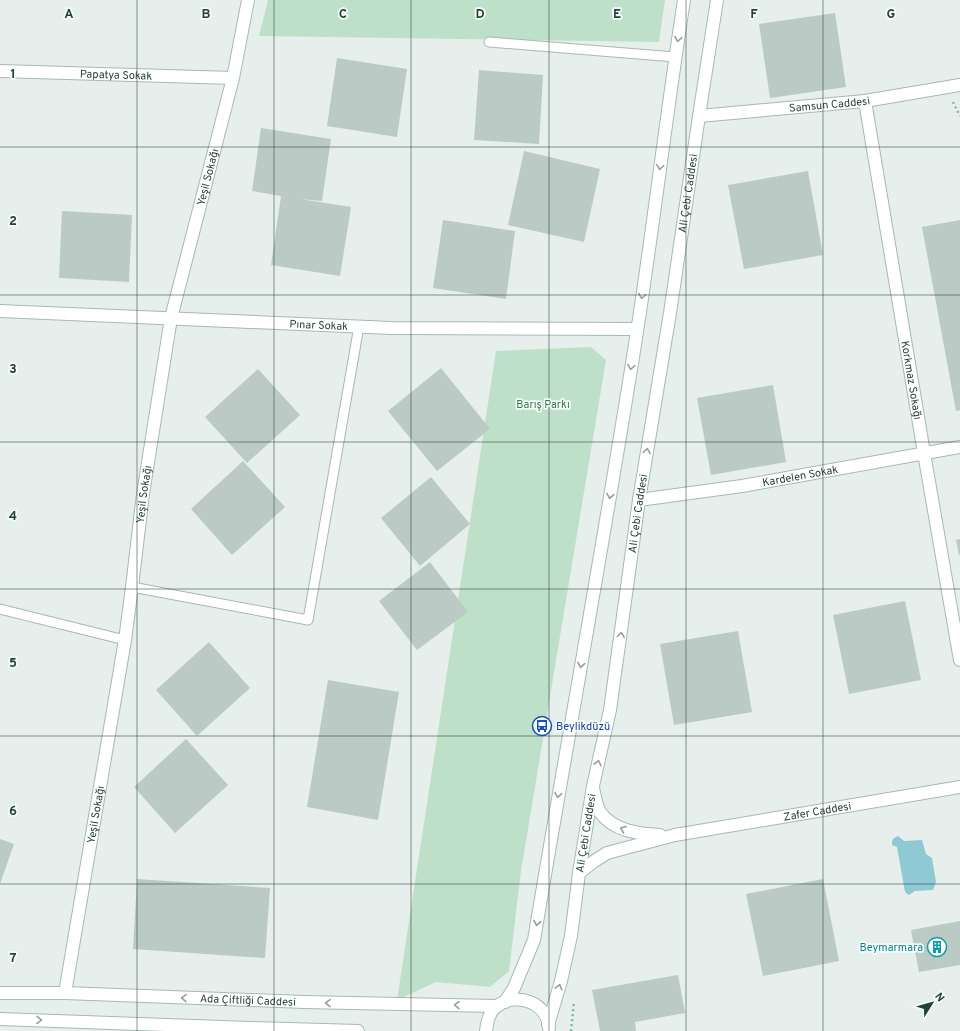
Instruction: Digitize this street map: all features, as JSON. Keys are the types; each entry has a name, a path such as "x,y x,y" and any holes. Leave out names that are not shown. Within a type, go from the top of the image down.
{"street":[{"name":"Yeşil Sokağı","path":"65,994 125,640 143,494 171,318 233,78 248,0"},
{"path":"486,1031 491,1013 501,1004 514,988 534,940 637,329 684,0"},
{"name":"Ali Çebi Caddesi","path":"549,1028 571,936 579,873 593,786 610,710 639,500 670,313 717,0"},
{"name":"Papatya Sokak","path":"0,71 233,78"},
{"name":"Samsun Caddesi","path":"699,116 865,101 960,85"},
{"name":"Korkmaz Sokağı","path":"865,101 924,453 956,611 960,660"},
{"name":"Pınar Sokak","path":"0,311 399,328 637,329"},
{"name":"Kardelen Sokak","path":"639,500 742,486 960,446"},
{"path":"593,786 595,800 600,812 610,823 626,830 643,834 675,835"},
{"name":"Zafer Caddesi","path":"675,835 960,787"},
{"path":"579,873 607,853 675,835"},
{"name":"Ada Çiftliği Caddesi","path":"0,993 297,1002 501,1004"},
{"name":"Ali Çebi Caddesi","path":"501,1004 514,999 524,999 533,1003 541,1009 546,1017 549,1028"},
{"path":"0,1019 358,1031"}],"lane":[{"path":"489,42 675,57"},
{"path":"132,587 308,620 359,326"},
{"path":"0,609 125,640"}],"path":[{"path":"571,1031 575,995"}],"green space":[{"path":"268,0 665,0 659,42 259,36"},
{"name":"Barış Parkı","path":"591,347 606,360 521,871 509,971 490,987 436,982 397,1000 496,351"}],"water":[{"path":"898,836 904,841 922,840 926,854 932,858 936,882 933,890 915,891 909,895 905,892 897,847 892,845 893,839"}],"building":[{"path":"835,13 846,87 770,98 759,24"},
{"path":"337,58 407,69 397,137 327,126"},
{"path":"479,70 543,75 539,144 474,140"},
{"path":"261,128 331,139 322,201 300,199 351,207 340,276 271,265 281,196 252,191"},
{"path":"524,151 600,169 584,242 508,225"},
{"path":"808,171 823,255 744,269 728,185"},
{"path":"62,211 132,215 129,282 59,278"},
{"path":"443,220 515,231 506,299 433,288"},
{"path":"960,220 960,410 956,411 922,227"},
{"path":"441,368 490,429 437,471 388,411"},
{"path":"258,369 300,415 247,463 205,417"},
{"path":"773,385 786,462 711,475 697,398"},
{"path":"243,461 285,507 232,555 191,509"},
{"path":"431,477 470,524 420,566 381,518"},
{"path":"960,539 960,555 959,555 956,540"},
{"path":"430,562 468,612 417,650 379,601"},
{"path":"905,601 921,680 849,694 833,615"},
{"path":"738,631 752,712 674,725 660,644"},
{"path":"209,642 250,688 197,736 156,690"},
{"path":"328,680 399,692 378,820 307,807"},
{"path":"186,739 228,785 175,833 134,787"},
{"path":"0,839 14,844 0,884"},
{"path":"137,879 270,888 265,958 133,949"},
{"path":"823,879 839,961 763,976 746,894"},
{"name":"Beymarmara","path":"960,921 960,965 919,972 911,930"},
{"path":"678,975 685,1013 635,1022 636,1031 600,1031 592,990"}],"place":[{"name":"Beylikdüzü","path":"542,726"},
{"name":"Beymarmara","path":"937,947"}]}
